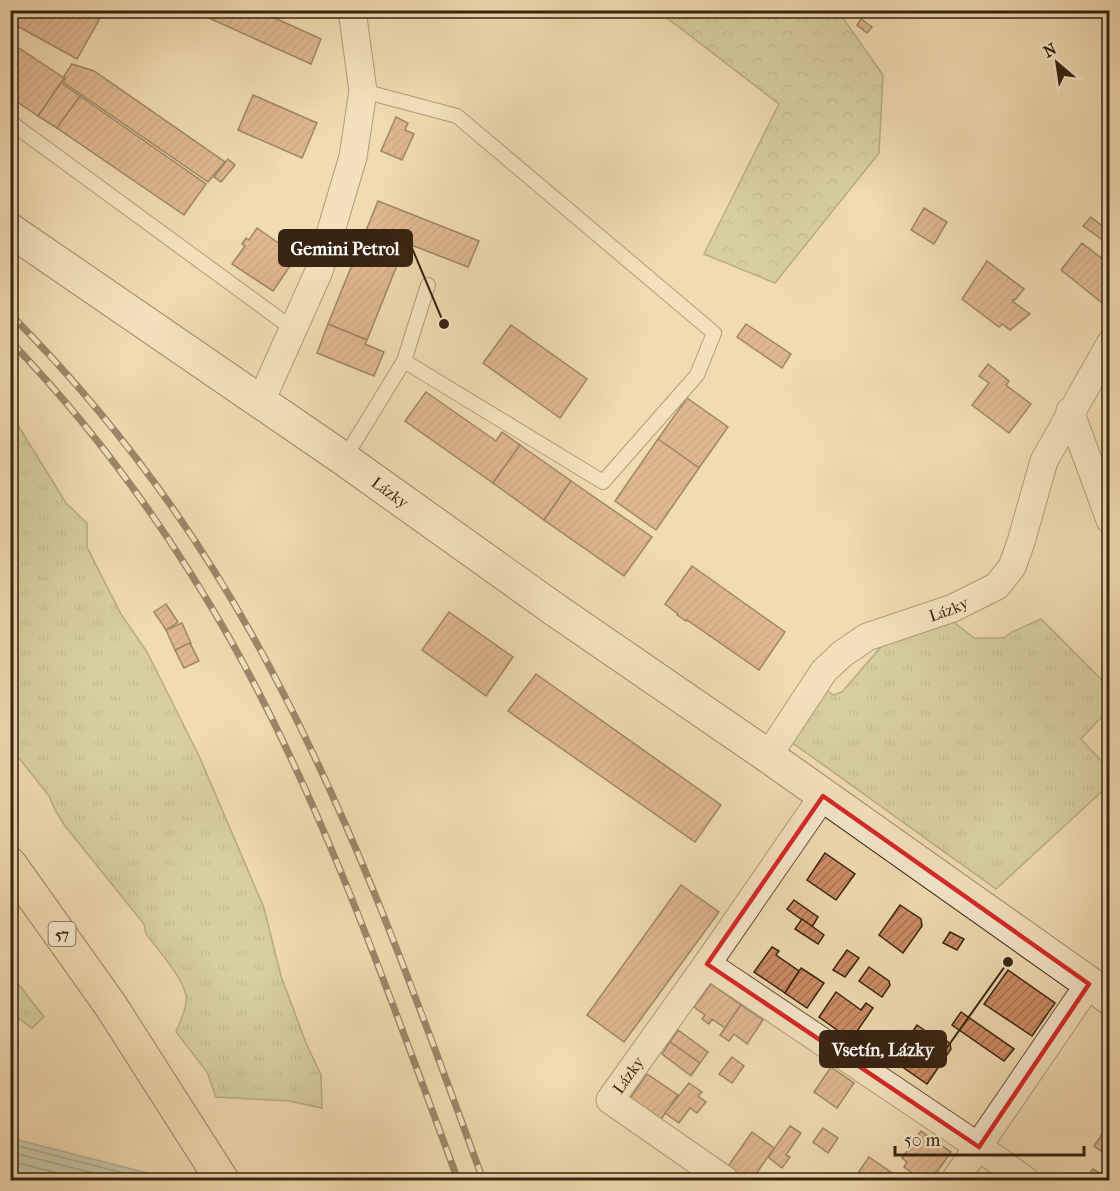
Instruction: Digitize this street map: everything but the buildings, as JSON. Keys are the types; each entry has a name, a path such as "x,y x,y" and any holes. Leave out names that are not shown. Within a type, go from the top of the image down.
{"main road":[{"name":"57","path":"10,864 111,1006 222,1180"}],"street":[{"path":"261,401 319,271 354,157 363,91 352,10"},
{"name":"Lázky","path":"10,230 261,401 1100,991 955,1180"},
{"name":"Lázky","path":"768,756 824,671 842,654 867,637 953,608 997,586 1012,567 1044,461 1070,411 1110,344"},
{"path":"1070,411 1110,520"},
{"name":"Lázky","path":"725,1180 610,1100 823,796"},
{"path":"707,964 1025,1180"}],"lane":[{"path":"363,91 457,116 714,333 697,375 603,482 404,361"},
{"path":"10,122 292,329"},
{"path":"344,459 404,361 428,285"}],"highlighted area":[{"path":"823,796 1089,984 979,1147 707,964"}],"green space":[{"path":"658,11 838,11 883,75 879,153 775,283 704,254 779,104"},
{"path":"11,414 66,503 87,523 87,547 121,614 147,652 200,758 264,908 281,976 306,1043 321,1075 322,1108 289,1101 216,1097 207,1072 176,1032 186,1004 186,995 179,979 146,934 144,924 65,826 49,796 11,748"},
{"path":"950,619 974,638 1004,638 1041,619 1109,687 1109,709 1081,739 1109,769 1109,785 996,889 790,741 823,687 833,695 842,692 886,641"},
{"path":"10,973 44,1017 32,1028 11,1013"}],"water":[{"path":"10,1138 167,1178 175,1180 11,1180"}],"railway":[{"path":"10,314 78,387 141,465 199,547 251,633 319,765 349,833 432,1040 483,1180"},
{"path":"10,341 72,410 156,521 207,599 265,704 297,770 354,905 458,1180"}],"place":[{"name":"Gemini Petrol","path":"444,324"},
{"name":"Vsetín, Lázky","path":"1008,962"}]}
